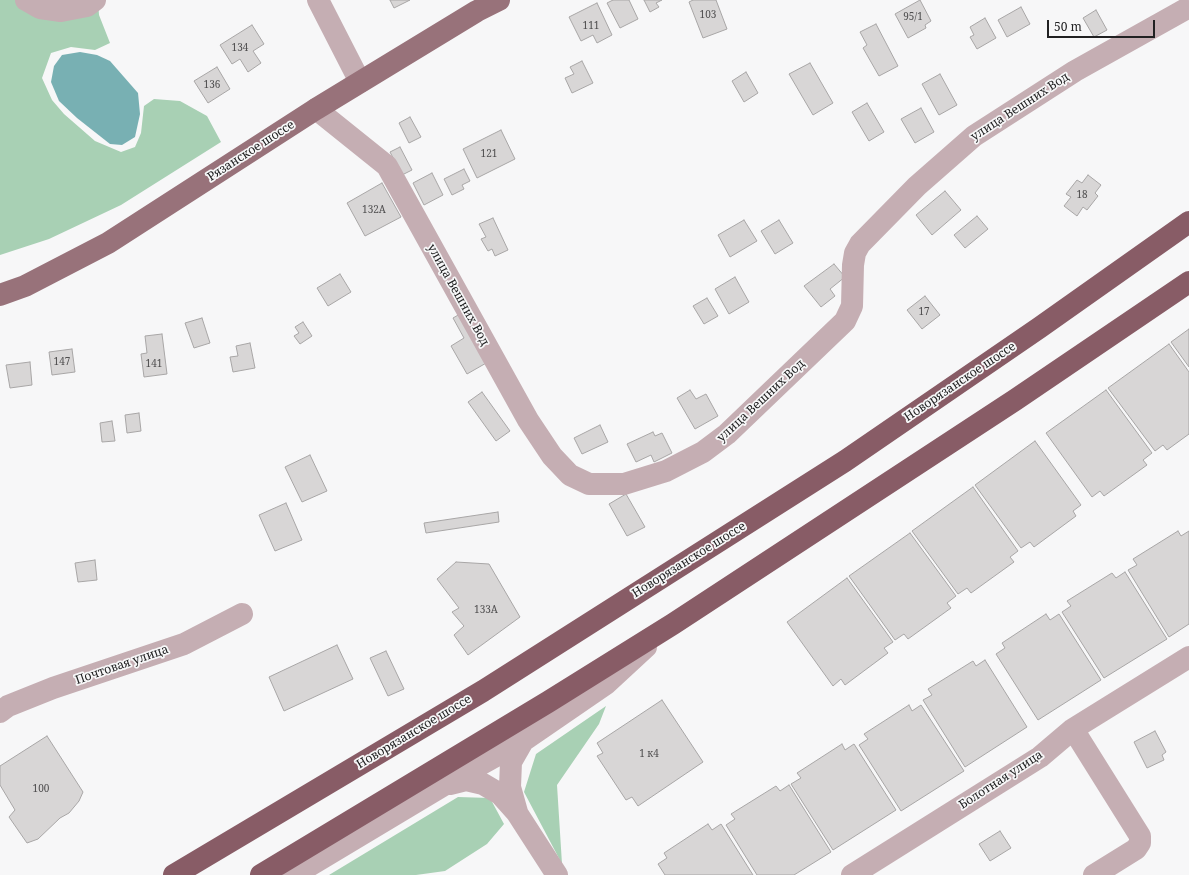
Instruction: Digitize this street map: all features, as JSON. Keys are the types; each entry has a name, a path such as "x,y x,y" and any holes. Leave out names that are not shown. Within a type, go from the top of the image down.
{"highway":[{"name":"Новорязанское шоссе","path":"174,875 483,690 845,461 1039,328 1189,222"},
{"path":"261,875 548,702 673,624 1015,400 1189,282"}],"main road":[{"name":"Рязанское шоссе","path":"0,296 25,286 108,243 316,109 477,11 500,0"}],"street":[{"path":"26,0 40,8 61,11 87,6 95,0"},
{"path":"318,0 360,82"},
{"name":"улица Вешних Вод","path":"316,109 336,127 363,146 387,166 528,420 552,456 570,475 589,484 624,484 666,471 703,452 727,434 845,321 852,306 853,265 855,254 860,244 917,186 974,136 1075,71 1184,10"},
{"name":"Почтовая улица","path":"0,712 8,706 53,688 184,644 242,614"},
{"path":"294,875 444,785 523,741 606,684 673,624"},
{"name":"Болотная улица","path":"852,875 1040,757 1073,728 1189,657"},
{"path":"1073,728 1140,836 1140,843 1136,848 1094,875"},
{"path":"517,813 510,787 511,762 523,741"},
{"path":"444,785 466,780 483,784 500,794 517,813 558,875"}],"green space":[{"path":"0,0 98,0 99,15 110,43 95,50 71,47 51,53 42,78 52,100 64,114 95,141 121,152 135,147 141,133 144,106 154,99 180,101 207,116 221,142 121,205 49,239 0,255"},
{"path":"606,706 599,724 557,785 562,864 524,792 536,754"},
{"path":"458,797 490,798 504,824 487,844 445,871 416,875 329,875"}],"water":[{"path":"80,52 97,55 110,61 138,93 140,114 135,137 122,145 110,144 77,118 59,101 51,82 54,66 62,55"}],"building":[{"path":"390,0 410,0 394,8"},
{"path":"613,0 629,0 638,19 620,28 607,3"},
{"path":"644,0 662,0 656,3 659,7 650,12"},
{"path":"693,0 716,0 727,29 703,38 689,2"},
{"path":"920,0 931,21 925,25 926,28 908,38 895,14"},
{"path":"597,3 612,35 597,43 593,35 581,41 569,17"},
{"path":"1021,7 1030,24 1007,37 998,20"},
{"path":"1096,10 1107,30 1094,37 1083,18"},
{"path":"985,18 996,38 977,49 970,37 974,35 970,27"},
{"path":"876,24 898,66 879,76 863,48 867,45 860,32"},
{"path":"252,25 264,44 253,51 261,63 248,72 240,59 232,64 220,45"},
{"path":"582,61 593,83 572,93 565,78 574,74 570,67"},
{"path":"810,63 833,103 813,115 789,74"},
{"path":"217,67 230,89 208,103 194,81"},
{"path":"746,72 758,93 744,102 732,81"},
{"path":"940,74 957,105 939,115 922,84"},
{"path":"867,103 884,132 869,141 852,112"},
{"path":"921,108 934,132 915,143 901,119"},
{"path":"410,117 421,137 409,143 399,123"},
{"path":"501,130 515,159 477,178 463,149"},
{"path":"400,147 412,170 402,175 390,152"},
{"path":"464,169 470,181 462,185 464,189 452,195 444,179"},
{"path":"432,173 443,195 424,205 413,183"},
{"path":"1088,175 1101,185 1095,193 1098,196 1087,210 1083,207 1077,216 1064,206 1071,197 1066,194 1077,180 1082,183"},
{"path":"382,183 401,217 365,236 347,203"},
{"path":"945,191 961,210 932,235 916,215"},
{"path":"977,216 988,229 965,248 954,235"},
{"path":"493,218 508,250 495,256 492,249 488,251 481,239 486,237 479,224"},
{"path":"744,220 757,241 730,257 718,235"},
{"path":"779,220 793,243 775,254 761,231"},
{"path":"834,264 845,277 830,289 835,296 821,307 804,286"},
{"path":"340,274 351,292 328,306 317,288"},
{"path":"735,277 749,302 729,314 715,289"},
{"path":"925,296 940,315 922,329 907,310"},
{"path":"707,298 718,316 704,324 693,306"},
{"path":"460,314 488,362 467,374 451,346 464,338 453,318"},
{"path":"202,318 210,343 194,348 185,323"},
{"path":"303,322 312,336 300,344 294,336 299,333 295,327"},
{"path":"1189,329 1189,367 1171,342"},
{"path":"162,334 167,374 144,377 141,354 147,353 145,336"},
{"path":"250,343 255,368 233,372 230,357 238,356 236,346"},
{"path":"1169,344 1189,372 1189,434 1167,450 1163,445 1155,451 1108,388"},
{"path":"72,349 75,372 52,375 49,352"},
{"path":"30,362 32,385 10,388 6,365"},
{"path":"690,390 696,399 706,394 718,416 695,429 677,398"},
{"path":"1106,390 1152,453 1143,460 1147,465 1104,496 1100,491 1092,497 1046,433"},
{"path":"482,392 510,431 496,441 468,402"},
{"path":"139,413 141,431 127,433 125,415"},
{"path":"112,421 115,441 102,442 100,423"},
{"path":"600,425 608,442 582,454 574,438"},
{"path":"653,432 655,436 662,433 672,453 654,462 651,455 636,462 627,444"},
{"path":"1035,441 1081,505 1073,511 1076,516 1034,547 1030,542 1021,548 975,485"},
{"path":"310,455 327,491 302,502 285,467"},
{"path":"973,487 1018,551 1010,557 1014,562 971,593 967,588 958,594 912,531"},
{"path":"626,494 645,527 627,536 609,504"},
{"path":"286,503 302,540 275,551 259,515"},
{"path":"498,512 499,522 426,533 424,523"},
{"path":"1178,531 1181,536 1189,531 1189,624 1169,637 1128,570 1137,565 1133,559"},
{"path":"910,533 956,596 947,603 951,608 908,639 904,634 895,640 849,576"},
{"path":"95,560 97,580 78,582 75,563"},
{"path":"456,562 489,564 520,617 468,655 454,635 464,626 452,612 459,608 437,579"},
{"path":"1125,572 1167,639 1104,678 1062,612 1071,606 1067,601 1112,573 1116,578"},
{"path":"847,578 893,642 884,648 888,653 845,685 841,679 833,686 787,622"},
{"path":"1046,614 1050,620 1059,614 1101,680 1038,720 996,654 1005,648 1002,643"},
{"path":"337,645 353,679 284,711 269,677"},
{"path":"386,651 404,689 388,696 370,658"},
{"path":"985,660 1027,727 965,767 923,700 932,695 928,689 973,661 976,666"},
{"path":"662,700 703,762 638,806 632,797 626,800 597,756 603,753 597,743"},
{"path":"909,705 912,711 921,705 964,771 901,811 859,745 868,739 864,734"},
{"path":"1155,731 1166,752 1162,755 1164,760 1147,768 1134,742"},
{"path":"47,736 83,792 79,801 69,813 60,818 38,839 27,843 9,817 15,810 0,785 0,766"},
{"path":"842,744 845,750 854,744 896,810 833,850 791,784 801,778 797,773"},
{"path":"789,785 831,852 794,875 757,875 726,825 735,819 731,814 776,786 780,791"},
{"path":"708,824 712,830 721,824 753,875 665,875 658,864 667,858 664,853"},
{"path":"1000,831 1011,848 990,861 979,844"}]}
